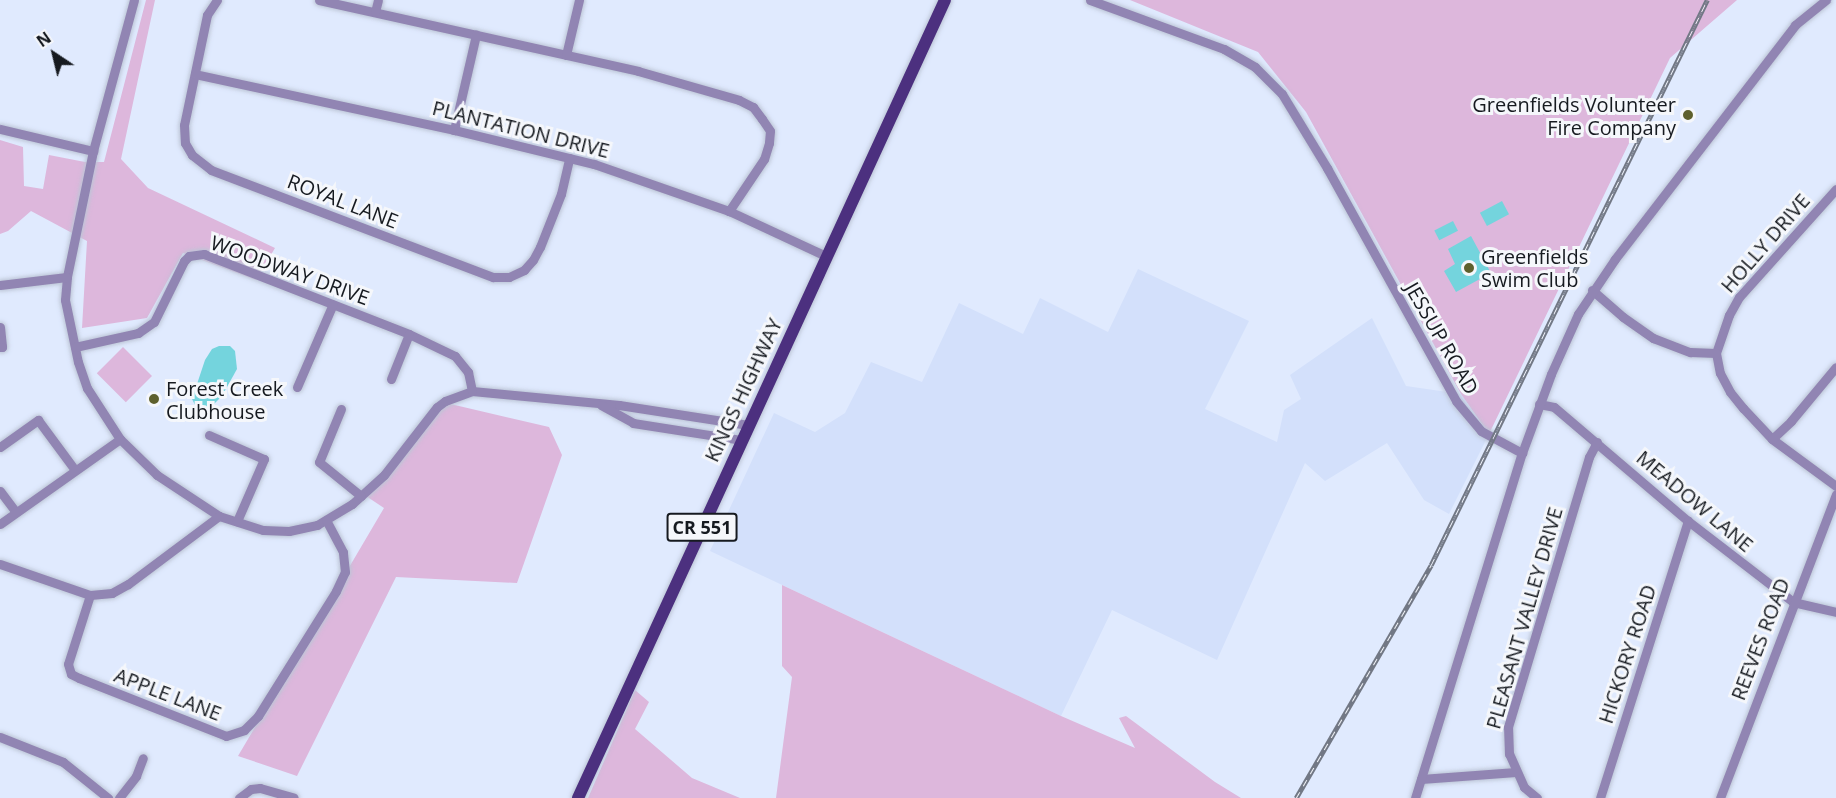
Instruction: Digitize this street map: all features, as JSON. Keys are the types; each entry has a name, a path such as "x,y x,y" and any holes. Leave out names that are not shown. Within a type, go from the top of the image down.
{"main road":[{"name":"KINGS HIGHWAY","path":"578,798 945,0"}],"street":[{"path":"134,0 93,151 67,277 65,300 87,388 120,439 158,475 219,516 263,530 289,531 317,525 361,496 384,475 437,407 445,401 472,391 567,399 748,425"},
{"name":"ROYAL LANE","path":"217,0 207,15 184,125 185,143 200,164 493,277 509,277 524,270 533,260 561,194 569,158"},
{"path":"319,0 650,74 740,100 753,107 770,131 769,143 764,159 729,211"},
{"path":"375,12 378,0"},
{"path":"566,55 579,0"},
{"name":"JESSUP ROAD","path":"1090,0 1224,49 1255,67 1282,94 1327,168 1456,401 1481,431 1522,453"},
{"path":"1415,798 1435,741 1522,453 1565,338 1592,290 1795,25 1826,0"},
{"path":"454,130 476,35"},
{"name":"PLANTATION DRIVE","path":"195,74 454,130 569,158 642,179 729,211 826,256"},
{"path":"0,129 93,151"},
{"name":"HOLLY DRIVE","path":"1716,353 1728,315 1739,297 1836,189"},
{"name":"WOODWAY DRIVE","path":"75,347 138,333 154,322 184,261 204,254 409,334 455,356 463,362 472,391"},
{"path":"0,285 67,277"},
{"path":"1592,290 1653,339 1690,352 1716,353 1720,373 1730,392 1772,439 1836,486"},
{"path":"297,387 333,304"},
{"path":"0,327 2,347 0,347"},
{"path":"391,379 409,334"},
{"path":"1772,439 1791,421 1836,367"},
{"name":"MEADOW LANE","path":"1539,404 1554,407 1688,521 1793,603 1836,612"},
{"path":"601,405 633,423 741,440"},
{"path":"341,409 319,462 361,496"},
{"path":"0,447 38,420 75,470"},
{"path":"209,435 264,459 237,521"},
{"path":"0,524 120,439"},
{"name":"PLEASANT VALLEY DRIVE","path":"1537,798 1524,787 1516,772 1509,754 1508,727 1589,457 1597,442"},
{"path":"0,491 16,512"},
{"name":"REEVES ROAD","path":"1720,798 1836,494"},
{"path":"0,564 90,596 112,593 128,584 219,516"},
{"name":"APPLE LANE","path":"90,596 70,655 68,664 71,674 226,736 235,734 251,724 263,708 336,591 345,572 343,552 326,520"},
{"name":"HICKORY ROAD","path":"1600,798 1688,521"},
{"path":"0,737 63,762 108,798"},
{"path":"119,798 136,776 143,758"},
{"path":"1421,778 1516,772"},
{"path":"239,798 251,789 260,788 294,798"}],"shaded area":[{"path":"146,0 155,0 121,159 148,188 275,248 256,280 183,253 147,318 82,328 87,241 31,211 8,231 0,234 0,140 23,147 24,186 43,189 49,155 85,162 104,162"},
{"path":"1130,0 1737,0 1670,58 1489,434 1461,394 1306,112 1258,52"},
{"path":"1138,269 1249,321 1205,409 1277,442 1284,410 1301,399 1290,375 1372,318 1406,386 1461,394 1489,434 1449,514 1424,500 1387,443 1325,481 1305,463 1217,660 1112,610 1061,716 710,551 774,413 815,432 845,413 871,362 922,382 959,303 1023,334 1040,298 1108,332"},
{"path":"123,347 152,376 126,402 97,373"},
{"path":"442,402 549,427 562,455 517,583 396,577 297,776 238,756 384,508 363,494"},
{"path":"782,585 1061,716 1135,748 1119,718 1126,716 1215,782 1241,798 776,798 792,677 782,666"},
{"path":"635,690 649,702 635,729 692,778 740,798 588,798"}],"water":[{"path":"1502,201 1509,214 1487,226 1480,213"},
{"path":"1453,221 1458,231 1439,240 1434,231"},
{"name":"Greenfields Swim Club","path":"1471,236 1491,273 1456,292 1444,271 1455,264 1448,249"},
{"path":"219,346 230,346 235,351 237,369 222,396 207,411 199,413 192,399 205,360 212,349"}],"railway":[{"path":"1296,798 1431,565 1707,0"}],"place":[{"name":"Greenfields Volunteer Fire Company","path":"1688,115"},
{"name":"Greenfields Swim Club","path":"1469,268"},
{"name":"Forest Creek Clubhouse","path":"154,399"}]}
